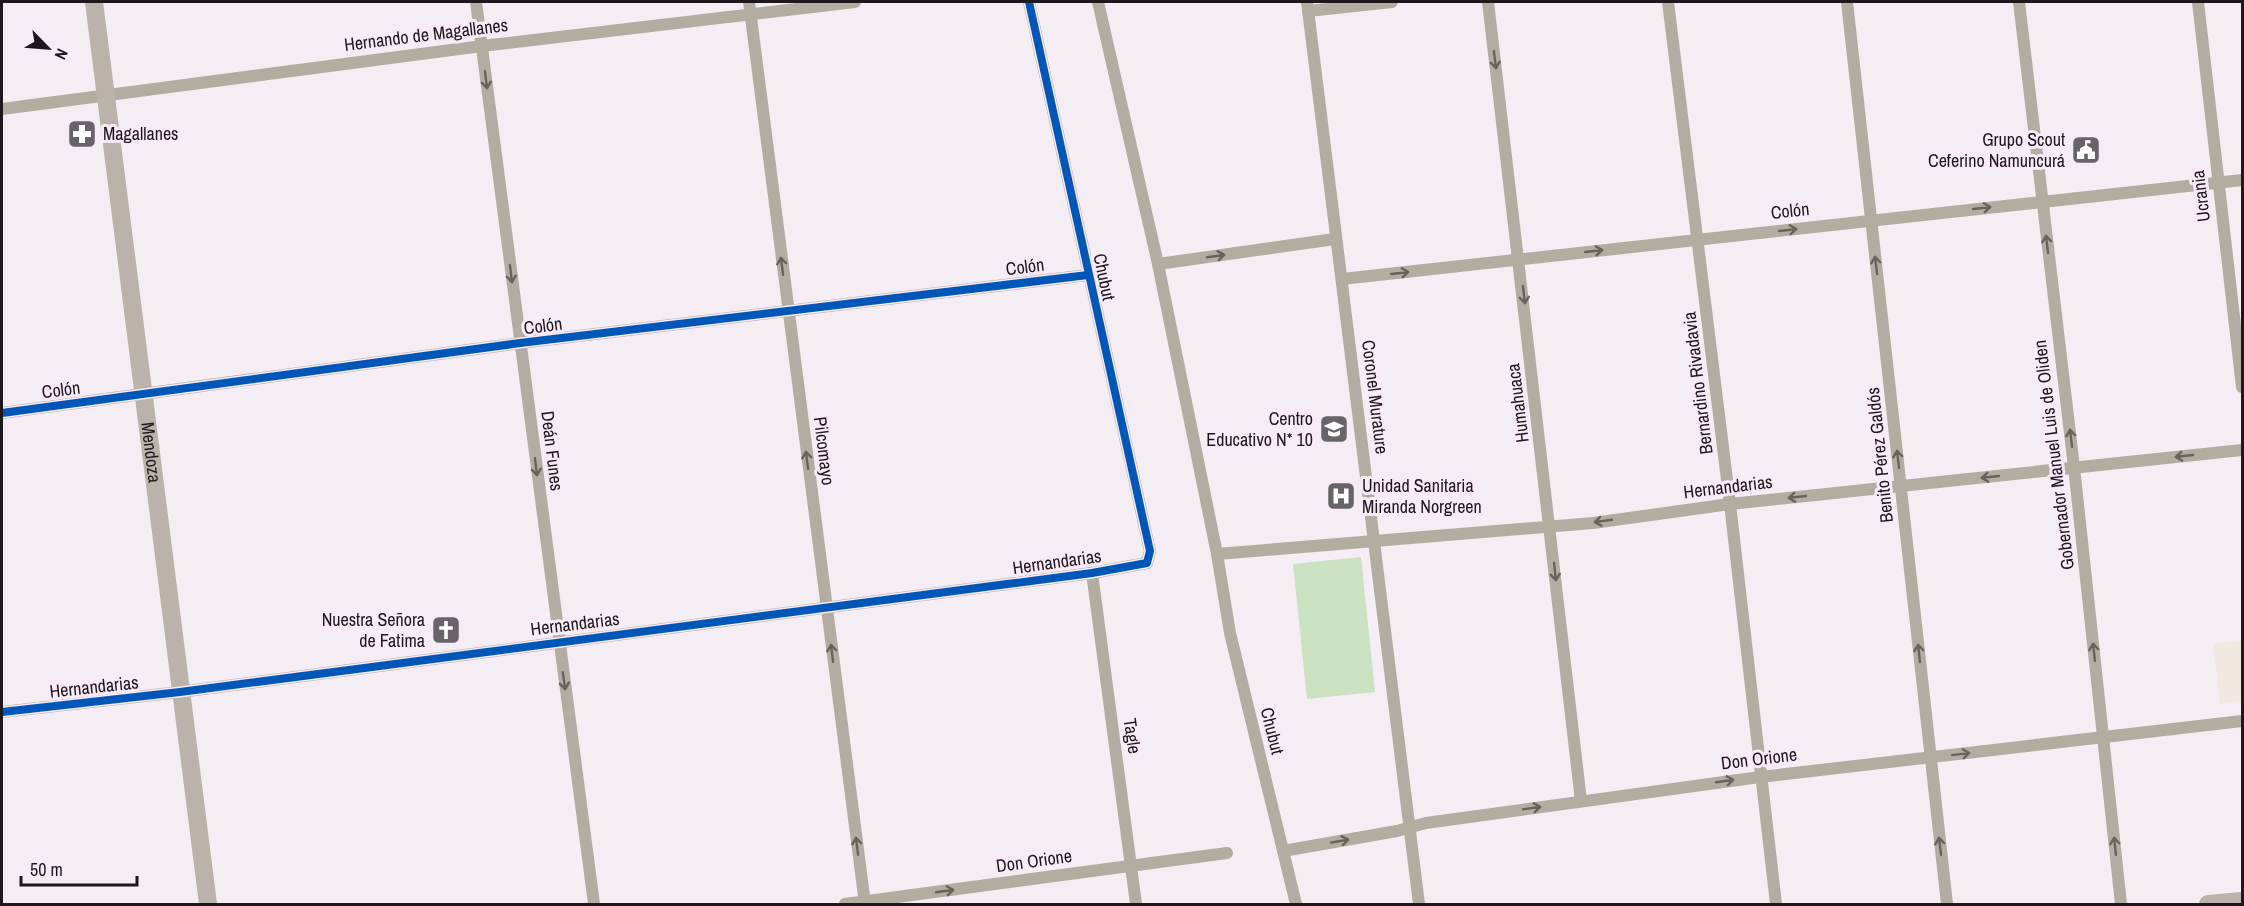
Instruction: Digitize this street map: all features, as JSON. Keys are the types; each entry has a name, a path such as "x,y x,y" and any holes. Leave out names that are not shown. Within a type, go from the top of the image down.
{"street":[{"name":"Mendoza","path":"94,2 208,904"},
{"name":"Deán Funes","path":"476,2 594,904"},
{"name":"Hernando de Magallanes","path":"2,109 482,46 750,7 855,2"},
{"name":"Chubut","path":"1029,2 1150,558"},
{"name":"Chubut","path":"1098,2 1158,264 1217,554 1230,633 1296,904"},
{"path":"1307,6 1392,2"},
{"name":"Humahuaca","path":"1488,2 1520,260 1581,801"},
{"name":"Bernardino Rivadavia","path":"1668,2 1730,504 1776,904"},
{"name":"Benito Pérez Galdós","path":"1847,2 1947,904"},
{"name":"Gobernador Manuel Luis de Oliden","path":"2019,2 2074,467 2121,904"},
{"name":"Ucrania","path":"2198,2 2242,387"},
{"name":"Coronel Murature","path":"1307,6 1335,239 1376,542 1419,904"},
{"name":"Pilcomayo","path":"750,7 865,903"},
{"name":"Colón","path":"1342,279 2242,180"},
{"path":"1158,264 1335,239"},
{"name":"Colón","path":"2,413 520,344 1088,275"},
{"name":"Hernandarias","path":"1217,554 1550,526 1730,504 2242,450"},
{"name":"Hernandarias","path":"2,712 180,693 558,641 1092,573 1142,565 1150,558"},
{"name":"Tagle","path":"1092,573 1136,904"},
{"name":"Don Orione","path":"1283,851 1426,822 1760,777 2242,721"},
{"name":"Don Orione","path":"845,904 1227,853"},
{"path":"2208,904 2242,901"}],"shaded area":[{"path":"2242,640 2242,701 2220,704 2213,644"}],"green space":[{"path":"1361,557 1375,692 1307,699 1293,564"}],"cycle path":[{"path":"2,712 180,692 1092,573 1147,563 1150,551 1029,2"},
{"path":"2,413 520,343 1088,275"}],"place":[{"name":"Magallanes","path":"82,134"},
{"name":"Grupo Scout Ceferino Namuncurá","path":"2086,150"},
{"name":"Centro Educativo N* 10","path":"1334,429"},
{"name":"Unidad Sanitaria Miranda Norgreen","path":"1341,496"},
{"name":"Nuestra Señora de Fatima","path":"446,630"}]}
